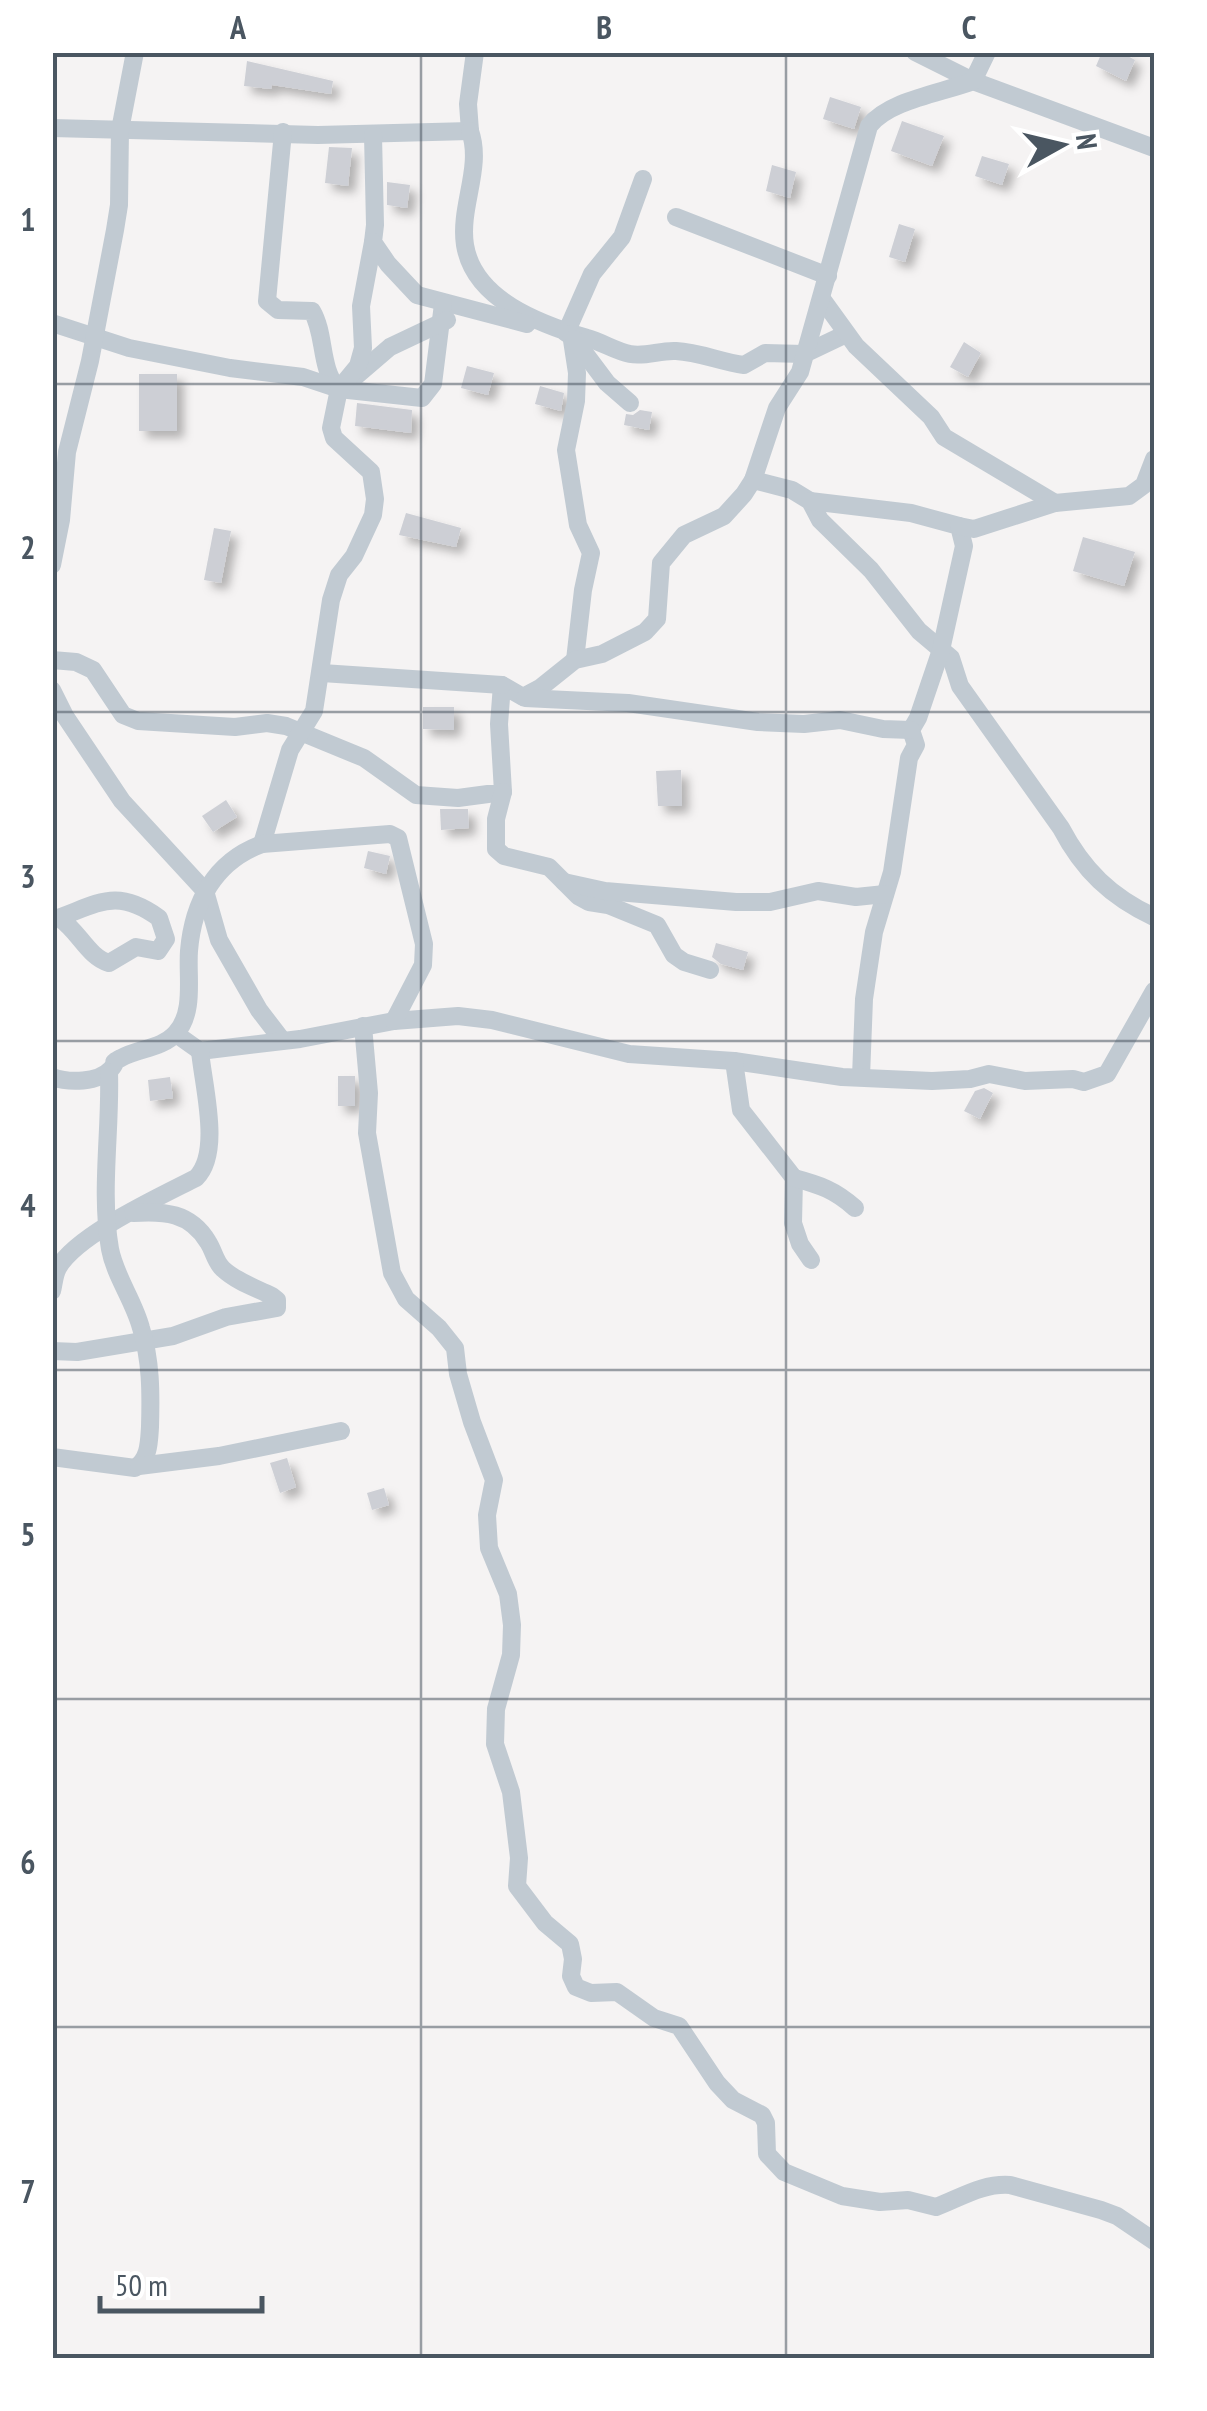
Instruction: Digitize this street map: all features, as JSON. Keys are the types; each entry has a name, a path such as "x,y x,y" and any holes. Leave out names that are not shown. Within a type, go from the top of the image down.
{"street":[{"path":"52,565 61,520 67,452 119,205 120,130 135,52"},
{"path":"474,52 468,104 476,150 468,188 465,242 472,268 518,311 565,332 630,403"},
{"path":"915,52 973,81 1154,148"},
{"path":"523,698 575,660 602,654 644,632 657,619 661,563 684,535 732,510 753,480 777,408 792,389 804,354 869,126 876,116 895,106 973,81 987,52"},
{"path":"52,128 373,135 470,131"},
{"path":"283,132 267,302 278,310 312,311 327,370 339,389"},
{"path":"262,844 290,750 314,711 331,600 339,575 354,556 375,500 371,472 334,438 331,428 339,389 358,366 363,348 361,306 375,225 373,135"},
{"path":"575,660 591,553 578,524 566,450 577,373 565,332 592,274 622,236 643,179"},
{"path":"676,217 828,276"},
{"path":"372,242 417,295 442,313"},
{"path":"822,299 846,334 930,417 944,437 1056,503"},
{"path":"339,389 390,347 442,313 478,310 634,355 674,350 744,365 765,354 804,354 846,334"},
{"path":"52,323 72,330 94,328 129,348 230,368 303,377 339,389 422,398 427,396 438,363 442,313"},
{"path":"753,480 792,490 810,501 912,513 967,527 1056,503 1128,496 1149,485 1154,458"},
{"path":"810,501 820,520 872,570 918,631 950,658 960,686 1097,881 1115,896 1154,917"},
{"path":"861,1078 864,999 876,927 892,872 909,758 916,745 911,730 940,650 967,527"},
{"path":"52,660 76,662 94,670 123,714 138,721 235,726 267,723 302,732 364,758 416,795 458,798 503,792"},
{"path":"322,673 502,686 523,698 628,704 758,722 804,724 840,720 911,730"},
{"path":"502,686 503,792 496,819 496,849 504,856 549,867 589,902 608,905 656,926 674,955 710,970"},
{"path":"52,690 122,801 205,891 219,940 259,1010 282,1040"},
{"path":"139,1466 149,1446 152,1378 144,1340 110,1253 105,1183 111,1125 110,1072 120,1058 162,1044 176,1034 186,1017 189,949 205,891 218,870 242,851 262,844 390,834 398,838 422,924 424,965 394,1022"},
{"path":"564,882 620,893 736,902 770,902 818,891 856,896 885,894"},
{"path":"856,896 876,927"},
{"path":"128,900 159,918 166,939 158,950 136,947 109,963 102,962 74,927 56,919 88,904 128,900"},
{"path":"176,1034 200,1051 458,1016 492,1020 600,1049 861,1078 932,1081 989,1074 1024,1081 1097,1080 1106,1074 1154,991"},
{"path":"363,1026 369,1093 367,1133 392,1273 406,1299 440,1328 454,1348 472,1422 494,1480 486,1516 488,1548 508,1594 512,1625 510,1655 496,1709 495,1744 512,1792 519,1858 517,1886 545,1923 570,1944 571,1976 576,1986 590,1993 617,1992 654,2018 680,2026 717,2083 733,2100 762,2116 766,2123 767,2154 784,2172 842,2196 880,2202 908,2200 936,2207 954,2197 1000,2184 1010,2185 1117,2216 1154,2241"},
{"path":"52,1291 56,1270 67,1256 108,1224 196,1178 204,1170 210,1129 200,1051"},
{"path":"734,1062 742,1110 794,1178 794,1223 800,1244 811,1260"},
{"path":"52,1077 85,1080 110,1072"},
{"path":"794,1178 818,1183 855,1208"},
{"path":"52,1351 76,1352 192,1331 226,1317 274,1310 279,1304 220,1266 210,1245 186,1218 171,1213 132,1213"},
{"path":"52,1457 139,1466 218,1456 342,1431"}],"building":[{"path":"1102,52 1120,52 1135,60 1126,81 1096,66"},
{"path":"247,61 333,81 331,94 272,85 271,89 244,86"},
{"path":"830,97 861,107 854,129 823,119"},
{"path":"902,121 944,136 932,166 891,151"},
{"path":"329,147 352,148 348,186 325,183"},
{"path":"982,156 1009,164 1002,185 975,176"},
{"path":"772,165 796,172 790,198 766,191"},
{"path":"387,182 410,185 407,208 387,205"},
{"path":"899,224 915,229 905,262 889,257"},
{"path":"964,342 981,353 968,377 950,367"},
{"path":"467,366 494,373 488,395 461,388"},
{"path":"139,374 177,374 177,431 139,431"},
{"path":"540,386 564,393 561,411 535,404"},
{"path":"357,403 412,410 411,433 355,426"},
{"path":"652,412 649,430 624,425 626,414"},
{"path":"406,513 461,528 456,547 399,535"},
{"path":"214,528 231,531 221,583 204,580"},
{"path":"1083,537 1135,552 1124,586 1073,571"},
{"path":"423,707 454,707 454,730 423,729"},
{"path":"681,770 682,806 658,806 656,771"},
{"path":"226,800 237,817 213,832 202,816"},
{"path":"440,809 468,809 469,828 441,830"},
{"path":"368,851 390,856 386,874 364,868"},
{"path":"716,943 748,952 743,970 712,957"},
{"path":"338,1076 355,1076 355,1106 338,1106"},
{"path":"170,1077 173,1098 150,1101 148,1080"},
{"path":"984,1088 993,1093 980,1119 964,1111 975,1091"},
{"path":"287,1458 296,1487 280,1493 270,1463"},
{"path":"384,1488 389,1505 372,1510 367,1493"}]}
